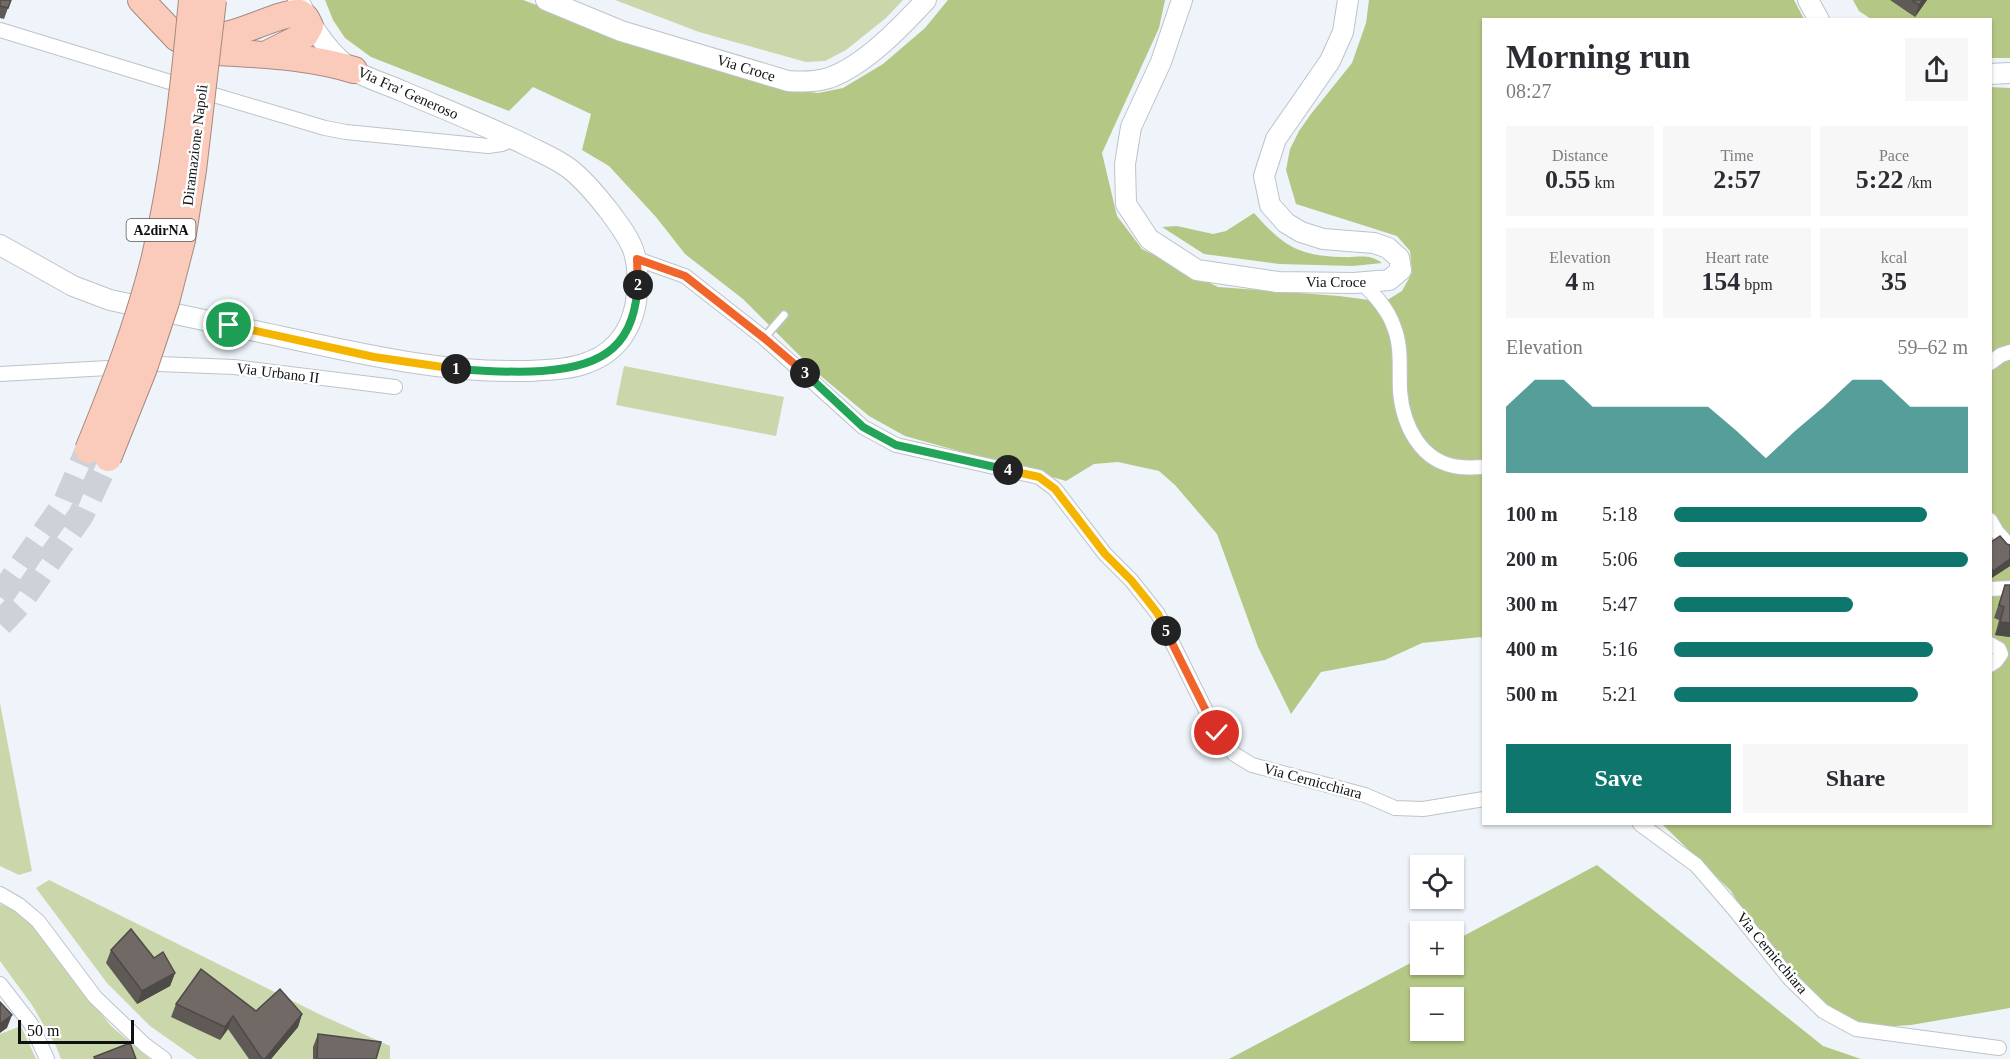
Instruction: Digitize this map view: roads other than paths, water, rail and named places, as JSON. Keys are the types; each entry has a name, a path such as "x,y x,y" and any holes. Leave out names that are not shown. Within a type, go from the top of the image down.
{"highway":[{"path":"141,0 174,32"},
{"name":"Diramazione Napoli","path":"192,0 172,169 154,260 98,454 144,368 166,302 182,240 193,170 213,0"},
{"path":"228,39 263,13 271,0"},
{"path":"228,39 296,13 304,15 304,11"},
{"path":"265,55 305,35 309,30 304,11"},
{"path":"228,39 265,55 318,60 354,70"}],"street":[{"name":"Via Croce","path":"546,0 621,31 788,81 803,82 829,78 855,64 898,31 927,0"},
{"name":"Via Croce","path":"1182,0 1161,62 1131,127 1125,164 1126,204 1149,239 1197,270 1278,282 1389,280 1401,270 1399,258 1388,248 1374,243 1323,239 1300,232 1286,222 1270,205 1264,176 1276,139 1330,61 1342,32 1348,0"},
{"path":"1808,0 1819,18"},
{"name":"Via Fra' Generoso","path":"304,11 331,50 354,70 513,139 567,166 602,202 625,232 637,259"},
{"path":"0,30 170,82"},
{"path":"1992,74 2010,73"},
{"path":"214,95 325,128 346,132 488,146 502,144 513,139"},
{"path":"0,245 73,286 110,300 374,357 479,371 543,370 585,364 614,348 624,335 634,312 638,281 637,259"},
{"name":"Via Cernicchiara","path":"637,259 685,276 764,338 863,427 896,445 1039,477 1055,489 1105,554 1131,580 1158,614 1217,733 1234,754 1252,765 1365,795 1395,808 1423,809 1482,799"},
{"path":"1362,282 1384,307 1394,326 1399,347 1403,414 1416,441 1428,454 1440,462 1459,467 1482,466"},
{"path":"1992,362 2010,352"},
{"name":"Via Urbano II","path":"159,364 234,367 395,387"},
{"path":"0,374 108,368"},
{"path":"1992,523 2010,546"},
{"path":"1992,589 2010,588"},
{"path":"1992,645 1999,649 2001,654 1992,664"},
{"name":"Via Cernicchiara","path":"1641,825 1696,865 1790,979 1823,1011 1856,1029 1999,1048"},
{"path":"0,894 19,904 38,921 95,997 145,1046 164,1059"},
{"path":"0,984 31,1024 47,1059"}],"lane":[{"path":"764,338 784,315"}],"tunnel":[{"path":"0,597 66,502 88,450"},
{"path":"0,624 18,605 81,515 108,458"}]}
